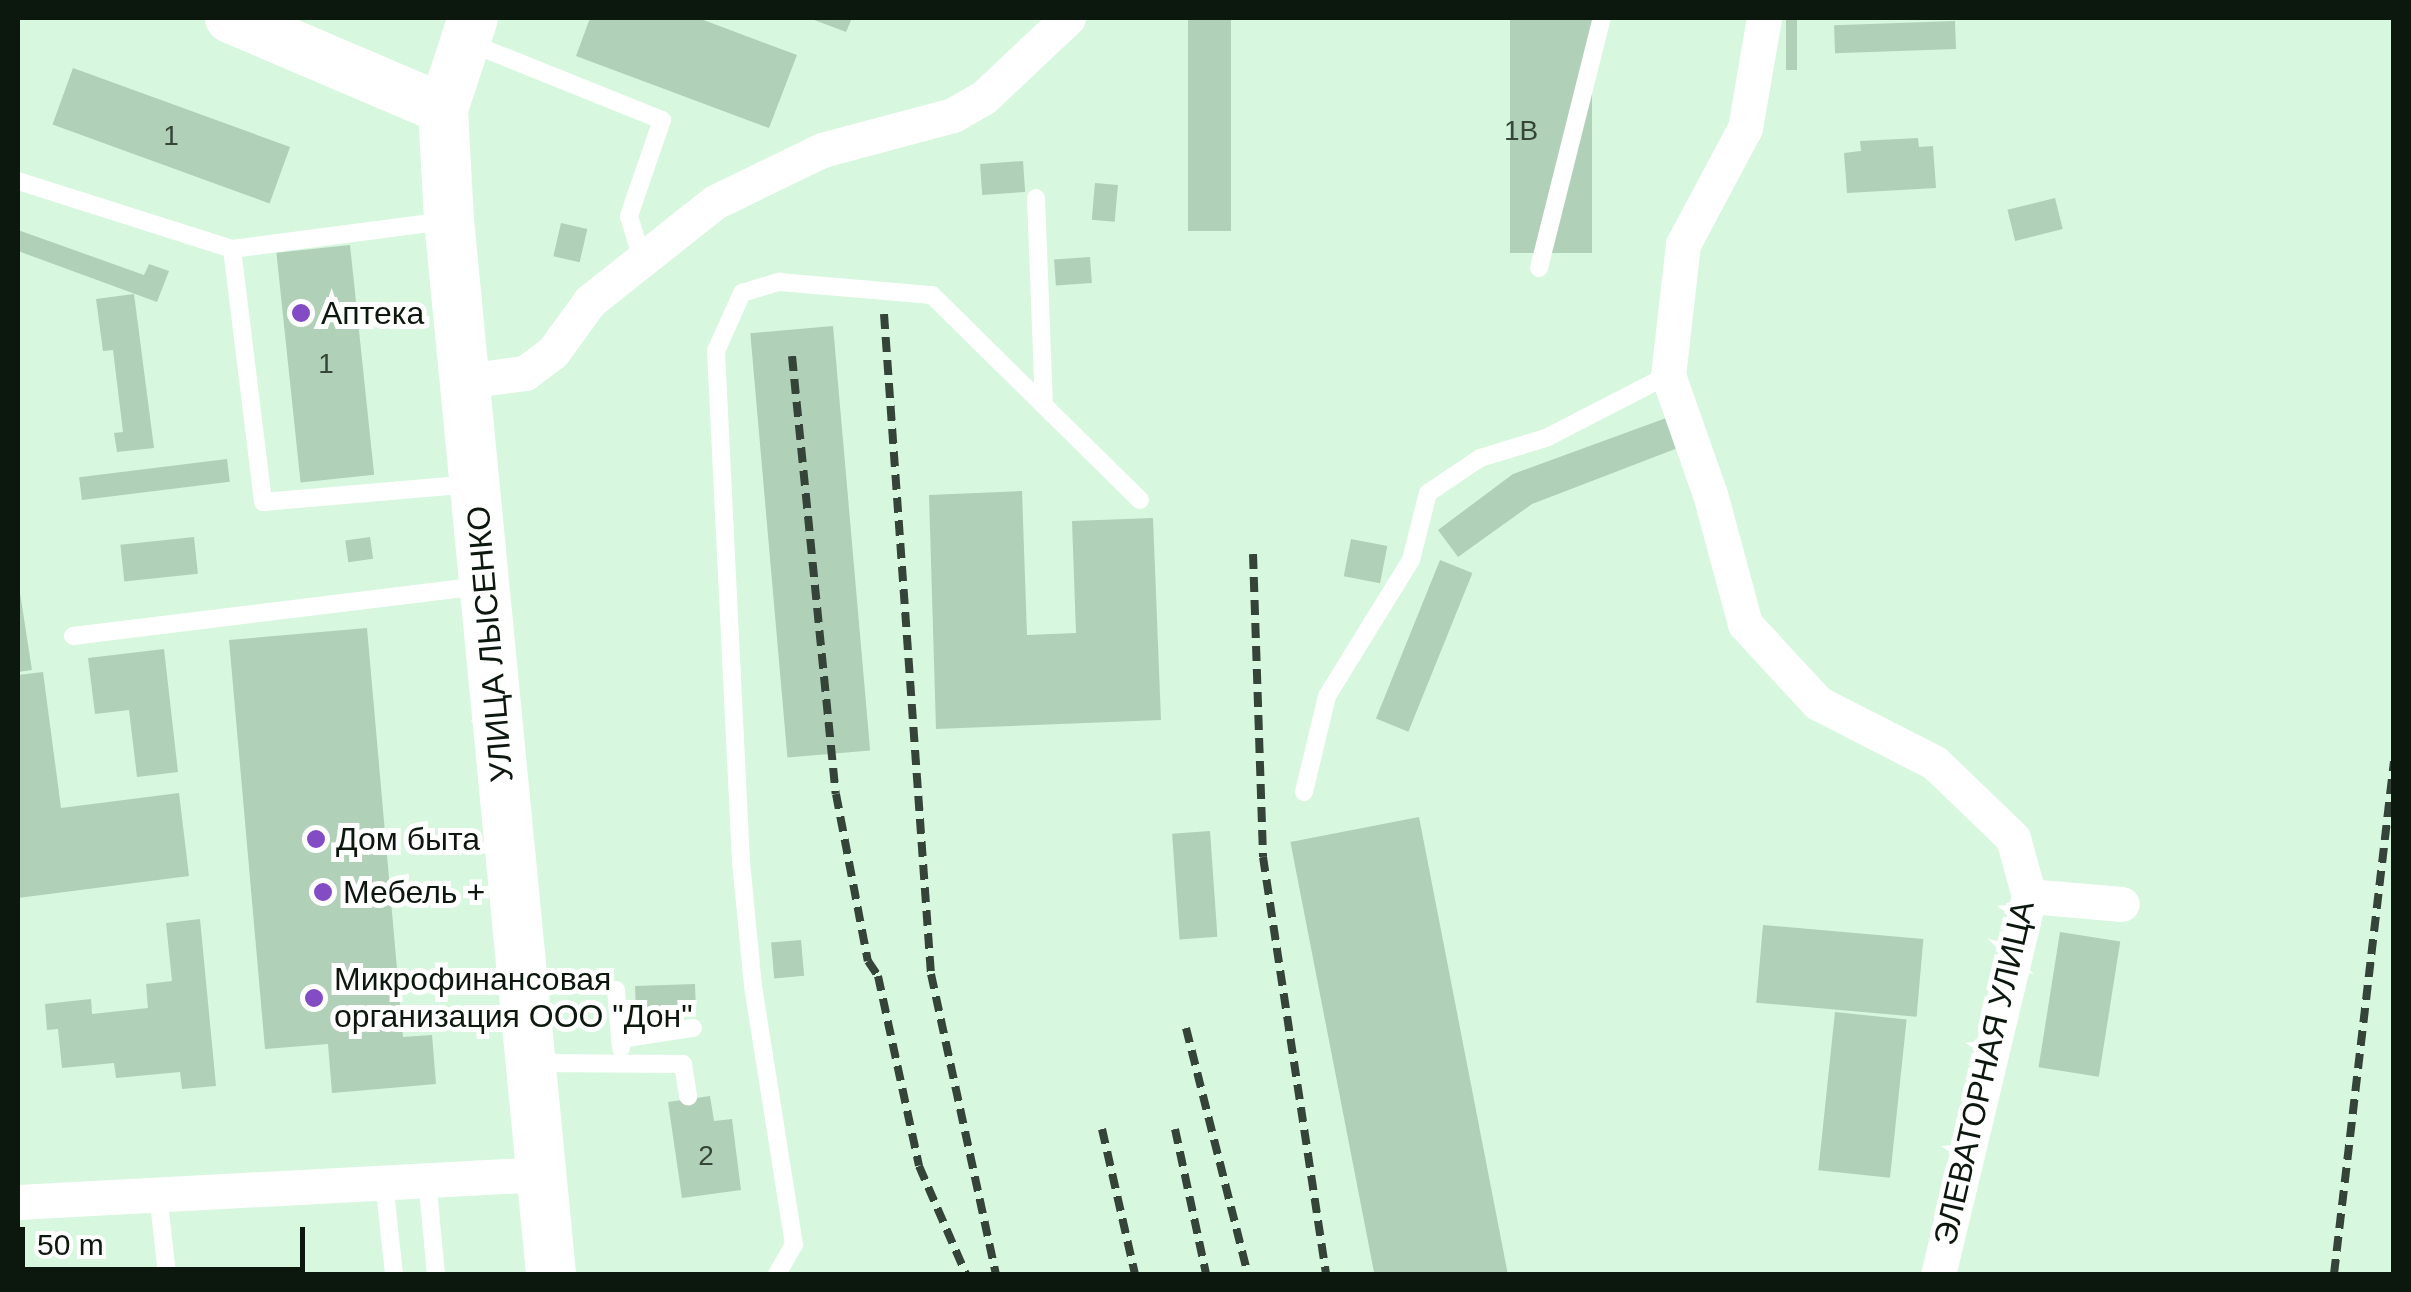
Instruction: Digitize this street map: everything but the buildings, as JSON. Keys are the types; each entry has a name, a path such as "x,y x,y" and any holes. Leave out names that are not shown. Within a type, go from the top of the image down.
{"main road":[{"path":"230,18 443,109"},
{"name":"УЛИЦА ЛЫСЕНКО","path":"469,29 443,109 449,220 551,1274"}],"street":[{"path":"464,381 525,372 554,352 590,301 714,202 822,150 954,115 982,98 1068,18"},
{"name":"ЭЛЕВАТОРНАЯ УЛИЦА","path":"1764,18 1746,128 1682,244 1668,375 1710,494 1744,624 1818,703 1935,763 2013,838 2030,896 1938,1274"},
{"path":"2030,896 2122,904"},
{"path":"18,1202 542,1174"}],"lane":[{"path":"1539,268 1602,18"},
{"path":"469,29 662,120 629,216 642,260"},
{"path":"18,181 232,249 449,220"},
{"path":"1036,198 1044,405"},
{"path":"232,249 263,502 476,484"},
{"path":"776,1274 794,1244 753,986 741,862 716,352 742,294 780,282 932,296 1140,500"},
{"path":"1304,792 1327,696 1411,560 1428,492 1480,458 1546,438 1668,375"},
{"path":"73,636 483,586"},
{"path":"616,990 623,1063"},
{"path":"620,1039 693,1028"},
{"path":"531,1063 684,1064 688,1098"},
{"path":"427,1179 436,1274"},
{"path":"384,1182 394,1274"},
{"path":"158,1194 168,1274"}],"railway":[{"path":"884,314 931,974 996,1274"},
{"path":"792,356 836,794 868,961 878,976 919,1166 966,1274"},
{"path":"1253,554 1263,857 1326,1274"},
{"path":"2334,1274 2394,761"},
{"path":"1186,1028 1248,1274"},
{"path":"1102,1129 1135,1274"},
{"path":"1175,1129 1206,1274"}],"place":[{"name":"Аптека","path":"301,313"},
{"name":"Дом быта","path":"316,839"},
{"name":"Мебель +","path":"323,892"},
{"name":"Микрофинансовая организация ООО \"Дон\"","path":"314,998"}]}
